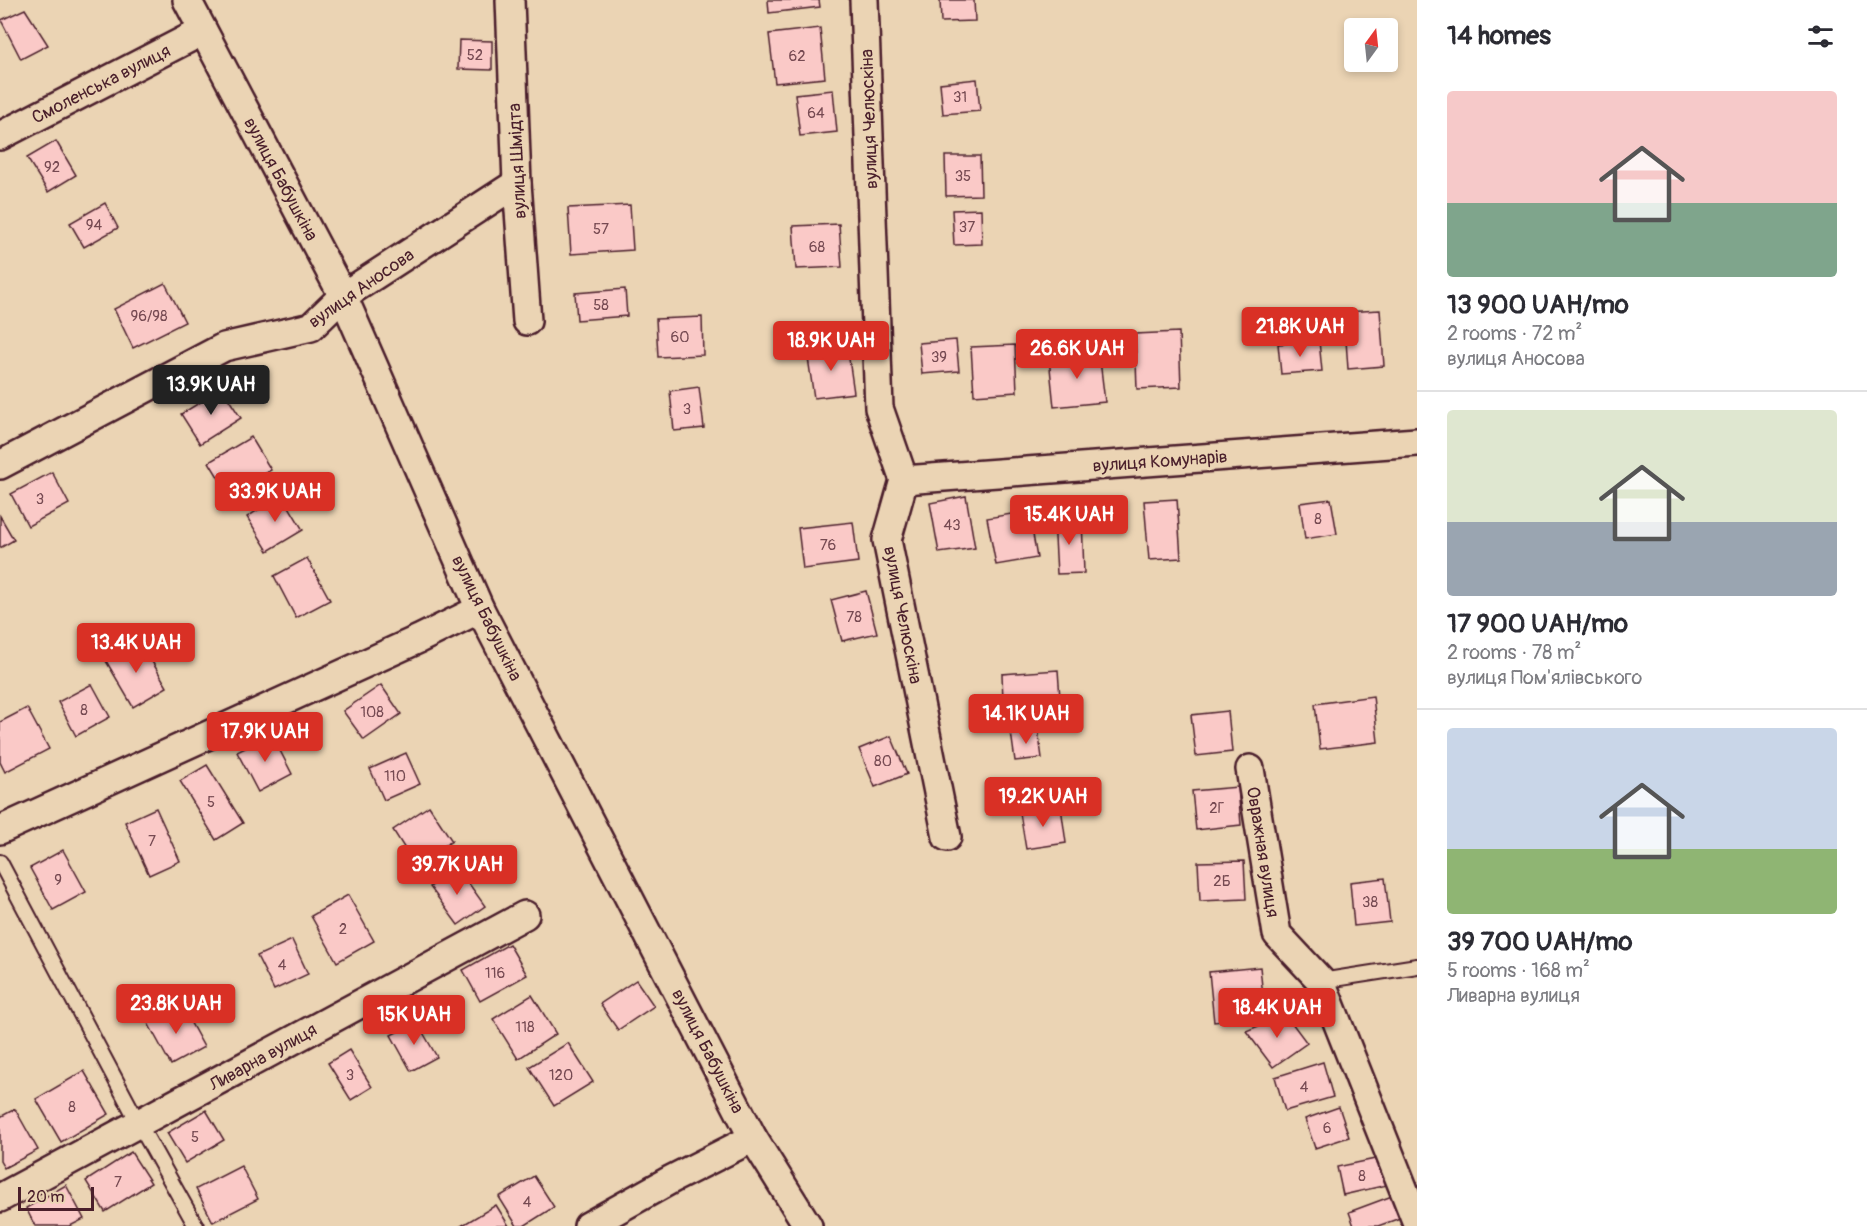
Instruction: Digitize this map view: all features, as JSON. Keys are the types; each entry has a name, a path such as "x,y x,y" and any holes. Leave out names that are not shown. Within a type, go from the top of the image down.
{"street":[{"name":"вулиця Бабушкіна","path":"187,0 343,297 480,609 753,1138 808,1226"},
{"name":"вулиця Шмідта","path":"510,0 517,183 527,321"},
{"name":"вулиця Челюскіна","path":"864,0 879,408 904,480 887,540 947,837"},
{"name":"Смоленська вулиця","path":"0,136 203,31"},
{"name":"вулиця Аносова","path":"0,465 224,347 311,327 343,297 517,183"},
{"name":"вулиця Комунарів","path":"904,480 1417,442"},
{"path":"0,830 480,609"},
{"name":"Овражная вулиця","path":"1250,769 1276,934 1321,981 1417,1222"},
{"name":"Ливарна вулиця","path":"0,1198 525,915"},
{"path":"588,1226 672,1179 753,1138"}],"lane":[{"path":"0,862 139,1124 196,1226"},
{"path":"1321,981 1417,966"}],"building":[{"path":"768,0 819,0 820,7 769,13"},
{"path":"940,0 974,0 975,21 941,22"},
{"path":"25,9 48,45 21,59 1,20"},
{"path":"820,28 825,78 775,83 769,34"},
{"path":"459,40 492,41 492,70 458,69"},
{"path":"977,79 980,111 943,114 940,83"},
{"path":"833,90 837,132 800,136 795,94"},
{"path":"56,141 76,175 48,192 27,158"},
{"path":"945,156 980,156 981,195 946,196"},
{"path":"105,203 118,228 84,247 70,223"},
{"path":"630,205 633,250 571,254 568,208"},
{"path":"981,209 982,244 954,245 952,210"},
{"path":"839,224 842,267 796,269 793,226"},
{"path":"165,283 185,322 133,348 114,309"},
{"path":"625,289 627,316 577,320 575,293"},
{"path":"1380,310 1384,366 1348,369 1344,312"},
{"path":"702,317 703,355 658,357 656,319"},
{"path":"1179,332 1181,387 1137,389 1135,334"},
{"path":"956,340 959,371 922,374 919,343"},
{"path":"1319,341 1322,371 1281,374 1278,344"},
{"path":"847,345 854,393 814,398 807,351"},
{"path":"1015,345 1017,392 974,395 971,347"},
{"path":"1099,352 1105,402 1054,407 1049,358"},
{"path":"699,387 704,428 674,431 670,391"},
{"path":"222,389 241,418 200,444 181,414"},
{"path":"251,437 271,470 229,495 209,462"},
{"path":"52,472 69,504 28,526 11,494"},
{"path":"282,495 303,530 268,551 247,517"},
{"path":"966,496 975,548 939,553 930,503"},
{"path":"1177,499 1181,558 1149,560 1144,501"},
{"path":"1331,499 1337,534 1305,539 1300,503"},
{"path":"1029,511 1037,558 996,565 987,518"},
{"path":"0,516 14,540 0,548"},
{"path":"1082,518 1084,573 1057,574 1054,519"},
{"path":"853,522 858,562 803,569 798,528"},
{"path":"307,558 330,600 296,618 274,576"},
{"path":"866,591 877,633 842,641 831,600"},
{"path":"140,641 167,687 133,707 106,661"},
{"path":"1058,670 1060,698 1003,701 1002,674"},
{"path":"92,684 110,717 76,736 58,702"},
{"path":"381,685 401,714 364,740 343,711"},
{"path":"1373,696 1378,742 1320,749 1315,704"},
{"path":"27,708 49,749 5,772 0,762 0,722"},
{"path":"1228,711 1232,752 1196,756 1191,715"},
{"path":"1038,729 1042,758 1015,761 1011,732"},
{"path":"272,735 292,774 258,792 237,752"},
{"path":"891,736 907,774 875,787 859,749"},
{"path":"406,753 420,784 384,800 370,769"},
{"path":"207,765 243,823 216,840 180,781"},
{"path":"1238,787 1241,825 1196,830 1192,791"},
{"path":"429,806 452,841 415,865 393,830"},
{"path":"1061,807 1066,843 1026,849 1020,813"},
{"path":"156,808 180,861 149,875 125,822"},
{"path":"63,850 86,892 53,910 30,868"},
{"path":"1244,861 1246,899 1200,901 1198,862"},
{"path":"457,867 485,906 458,925 430,887"},
{"path":"1385,878 1390,922 1354,926 1350,882"},
{"path":"348,895 374,941 337,962 311,916"},
{"path":"292,940 308,974 274,990 257,956"},
{"path":"509,944 527,975 480,1001 463,970"},
{"path":"1260,967 1265,1016 1214,1022 1209,972"},
{"path":"636,980 654,1006 618,1030 600,1004"},
{"path":"532,995 556,1034 518,1059 493,1019"},
{"path":"181,1005 204,1047 171,1065 148,1023"},
{"path":"1286,1015 1307,1043 1273,1067 1246,1031"},
{"path":"417,1022 437,1057 411,1071 391,1035"},
{"path":"568,1043 593,1082 554,1106 529,1067"},
{"path":"349,1050 372,1087 351,1100 328,1063"},
{"path":"1323,1062 1333,1097 1285,1111 1275,1077"},
{"path":"84,1071 109,1114 61,1142 36,1099"},
{"path":"1339,1107 1349,1137 1315,1148 1305,1119"},
{"path":"15,1109 38,1150 4,1168 0,1161 0,1117"},
{"path":"206,1110 224,1140 185,1163 167,1133"},
{"path":"131,1152 151,1183 105,1212 86,1181"},
{"path":"1380,1158 1387,1185 1343,1195 1337,1167"},
{"path":"241,1166 258,1199 213,1222 196,1189"},
{"path":"534,1176 554,1207 524,1226 517,1226 499,1197"},
{"path":"66,1185 84,1219 70,1226 35,1226 26,1208"},
{"path":"1392,1196 1400,1218 1378,1226 1354,1226 1349,1212"},
{"path":"496,1205 509,1226 461,1226"}]}
